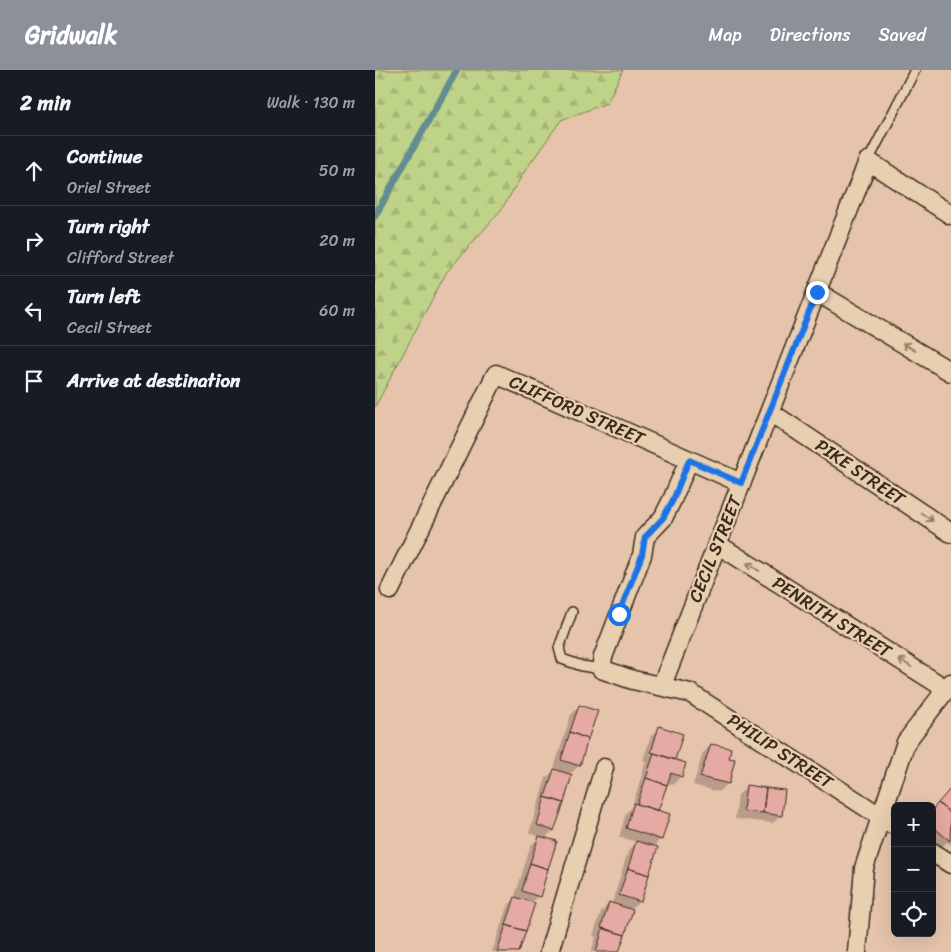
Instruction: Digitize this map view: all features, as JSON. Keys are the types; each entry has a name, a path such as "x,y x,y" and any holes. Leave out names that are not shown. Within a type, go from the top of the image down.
{"street":[{"path":"868,162 951,215"},
{"name":"CECIL STREET","path":"661,686 868,162"},
{"path":"817,292 951,372"},
{"name":"CLIFFORD STREET","path":"389,590 496,374 741,483"},
{"name":"PIKE STREET","path":"769,412 951,533"},
{"path":"601,669 603,657 615,623 642,555 645,537 666,512 689,460"},
{"name":"PENRITH STREET","path":"717,544 949,686"},
{"name":"PHILIP STREET","path":"601,669 633,680 690,693 888,821"},
{"path":"857,952 864,868 888,821 906,742 949,686"},
{"path":"549,952 605,768"},
{"path":"936,855 951,864"}],"lane":[{"path":"868,162 915,70"},
{"path":"572,612 559,648 562,658 582,666 601,669"}],"green space":[{"path":"375,70 623,70 607,103 561,120 525,171 501,210 446,273 375,407"}],"building":[{"path":"579,705 598,711 588,739 570,732"},
{"path":"659,726 683,734 675,760 651,752"},
{"path":"570,732 588,739 580,766 561,760"},
{"path":"711,744 731,748 729,758 735,759 729,784 700,777"},
{"path":"654,753 686,763 682,777 671,773 667,785 646,778"},
{"path":"554,769 572,775 564,803 545,797"},
{"path":"646,778 667,785 658,811 637,804"},
{"path":"746,785 766,788 763,813 743,811"},
{"path":"766,788 785,790 782,816 763,813"},
{"path":"951,788 951,814 938,803"},
{"path":"545,797 564,803 554,831 537,825"},
{"path":"634,803 670,814 662,840 626,828"},
{"path":"938,803 951,814 950,841 936,829 936,805"},
{"path":"539,836 557,841 548,869 530,863"},
{"path":"636,841 658,847 649,875 628,868"},
{"path":"530,863 548,869 540,897 522,891"},
{"path":"628,868 649,875 641,902 619,895"},
{"path":"515,897 535,903 526,931 506,925"},
{"path":"609,902 633,910 625,935 601,928"},
{"path":"506,925 526,931 519,952 497,952"},
{"path":"603,928 625,935 619,952 596,952"}],"waterway":[{"path":"375,216 457,70"}],"route":[{"path":"619,614 642,555 645,537 663,518 673,500 689,460 741,483 817,292"}]}
